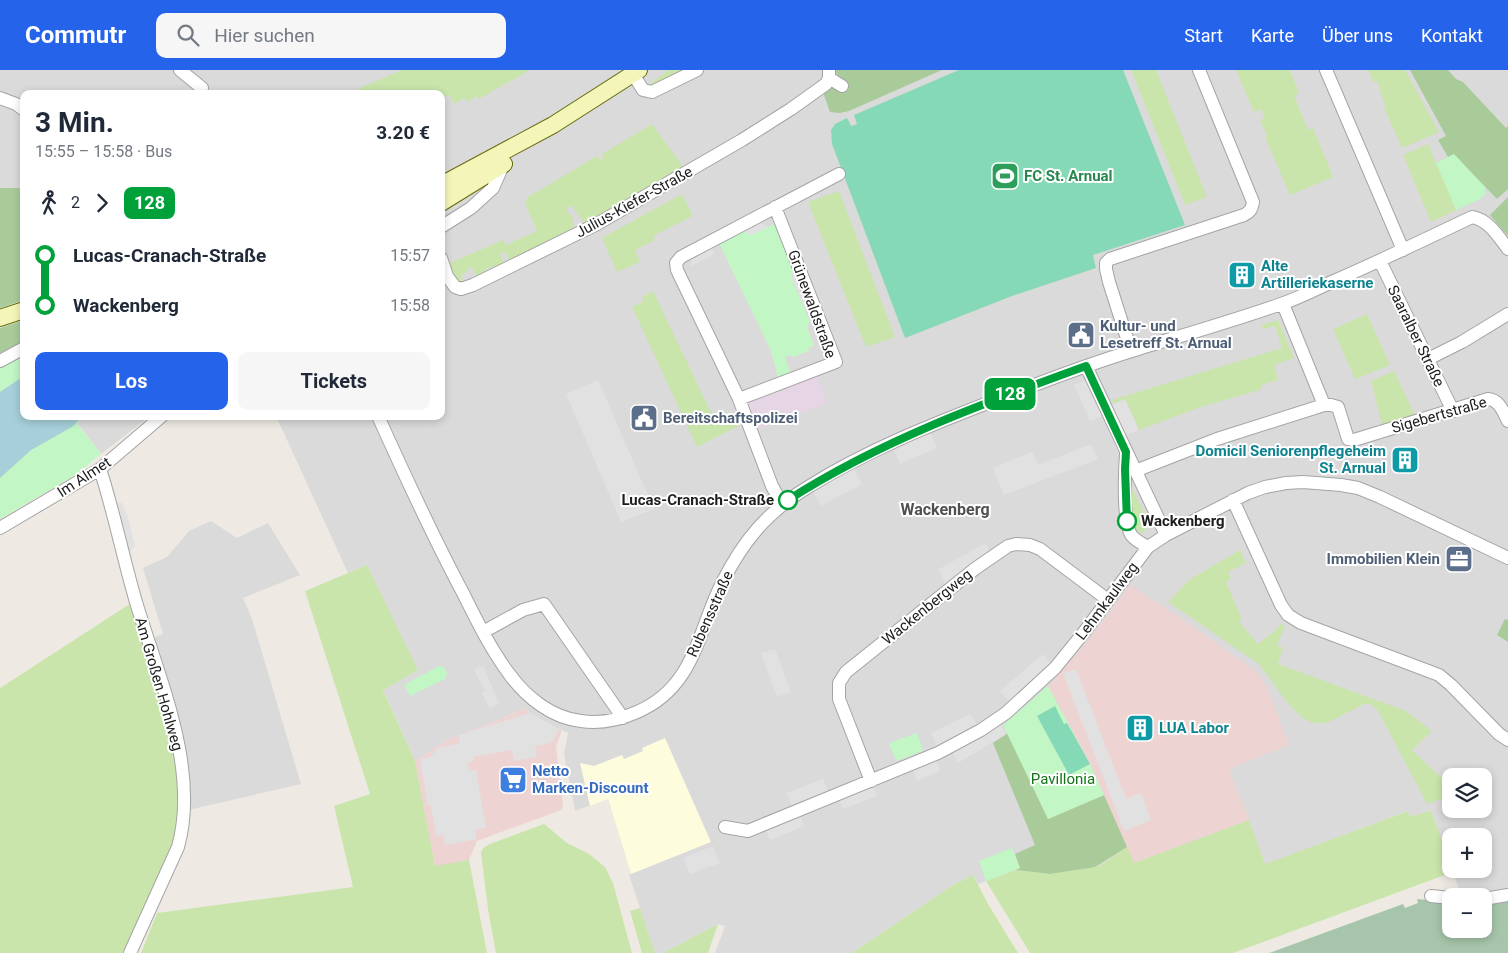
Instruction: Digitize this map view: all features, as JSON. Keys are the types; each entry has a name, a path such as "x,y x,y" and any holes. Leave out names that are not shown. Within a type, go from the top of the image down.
{"street":[{"path":"180,70 202,88"},
{"path":"445,201 528,149 553,126 636,72 643,90 652,92 697,70"},
{"path":"1131,351 1109,282 1106,263 1110,259 1244,215 1250,212 1253,202 1198,70"},
{"path":"1326,70 1403,250"},
{"name":"Julius-Kiefer-Straße","path":"445,270 454,287 462,289 473,285 596,224 727,149 791,110 826,84 829,74 842,86"},
{"path":"0,98 20,107"},
{"path":"445,183 498,156 532,135 553,126"},
{"path":"445,224 471,208 493,188 504,164"},
{"path":"782,504 772,486 739,399 677,270 676,263 681,257 839,174"},
{"name":"Grünewaldstraße","path":"739,399 836,362 775,207"},
{"name":"Rubensstraße","path":"380,420 413,495 483,632 511,677 530,697 553,713 581,722 608,721 624,718 664,697 679,680 697,643 721,585 730,568 754,533 769,515 782,504 832,473 890,443 966,411 1086,366 1283,304 1472,217 1487,223 1508,249"},
{"name":"Saaralber Straße","path":"1380,261 1453,410"},
{"path":"1135,471 1217,439 1324,405 1283,304"},
{"path":"0,318 20,311"},
{"path":"1428,359 1462,342 1508,314"},
{"path":"0,361 20,350"},
{"path":"1086,366 1166,535"},
{"name":"Sigebertstraße","path":"1324,405 1331,404 1338,407 1348,439 1354,440 1488,399 1498,403 1508,421"},
{"name":"Im Almet","path":"0,528 100,469 157,420"},
{"path":"1126,452 1128,530 1132,537 1148,547"},
{"name":"Am Großen Hohlweg","path":"100,469 136,600 175,729 185,793 183,829 178,847 130,953"},
{"name":"Lehmkaulweg","path":"725,827 748,831 950,747 980,730 1006,713 1054,668 1148,547 1166,535 1233,500 1265,487 1286,483 1310,482 1341,484 1380,497 1508,558"},
{"path":"1233,500 1281,605 1288,615 1301,623 1438,676 1451,685 1499,734 1508,740"},
{"name":"Wackenbergweg","path":"871,781 840,698 839,682 846,672 976,568 1008,546 1016,544 1030,545 1048,554 1108,600"},
{"path":"483,632 523,610 544,604 624,718"},
{"path":"1492,898 1508,895"},
{"path":"1431,896 1442,897"}],"shaded area":[{"path":"0,70 1508,70 1508,899 1492,897 1492,888 1458,888 1455,878 1492,878 1492,828 1442,828 1442,842 1431,810 1410,817 1407,811 1265,865 1249,821 1134,863 1127,847 1095,867 1050,874 1016,870 978,884 973,875 953,885 852,953 715,953 725,926 718,924 663,953 655,953 629,875 631,874 608,799 575,811 564,754 568,733 546,723 523,708 506,717 447,740 415,761 383,689 417,670 367,565 348,573 278,420 445,420 445,90 20,90 20,189 0,188"},
{"path":"753,219 768,227 751,235 736,228"},
{"path":"713,240 713,255 691,266 690,252"},
{"path":"794,270 815,308 804,307 791,277"},
{"path":"816,374 828,403 758,429 747,400"},
{"path":"1091,378 1105,408 1125,399 1139,430 1120,438 1108,414 1090,421 1074,385"},
{"path":"598,380 654,509 621,522 566,394"},
{"path":"82,420 145,420 101,454 77,423"},
{"path":"928,427 937,448 900,464 891,443"},
{"path":"1091,444 1098,459 1004,495 993,468 1032,452 1038,465"},
{"path":"851,463 862,484 821,506 810,486"},
{"path":"109,501 122,503 128,517 135,546 124,559"},
{"path":"211,521 237,538 268,523 300,575 243,598 252,619 301,784 184,811 148,640 163,634 143,568 167,557 189,531"},
{"path":"986,543 992,557 947,590 939,569"},
{"path":"1130,585 1257,672 1264,685 1266,684 1289,745 1229,769 1249,820 1134,863 1090,764 1048,686 1087,642"},
{"path":"775,649 791,692 777,697 761,653"},
{"path":"1043,654 1055,668 1013,706 1000,691"},
{"path":"483,666 499,703 490,709 482,693 485,691 474,670"},
{"path":"1076,669 1126,799 1141,793 1151,820 1124,831 1063,673"},
{"path":"523,708 562,731 556,746 563,807 561,810 477,841 469,860 435,867 415,761 447,740 506,717"},
{"path":"530,713 559,729 551,743 535,746 537,757 514,761 512,750 474,757 474,761 468,762 469,771 476,770 486,828 475,830 477,839 445,845 443,835 436,836 431,806 428,806 420,759 430,757 438,748 460,743 459,735"},
{"path":"970,714 981,730 997,718 1006,734 958,763 950,747 939,752 931,733"},
{"path":"665,738 711,842 631,874 608,799 590,806 580,763 594,766 622,755 624,759 643,751 642,748"},
{"path":"934,754 940,771 917,781 911,764"},
{"path":"823,779 831,797 798,810 804,826 770,840 764,825 794,812 787,793"},
{"path":"871,781 877,796 843,809 837,794"},
{"path":"713,846 720,863 690,874 683,858"},
{"path":"1417,899 1442,901 1442,938 1492,938 1492,902 1508,899 1508,953 1269,953 1403,904 1405,908 1418,903"}],"green space":[{"path":"402,70 530,70 479,99 477,96 467,102 465,98 454,104 449,95 445,96 445,90 355,90"},
{"path":"669,70 687,70 652,86 650,85 651,83"},
{"path":"834,70 942,70 849,111 840,113 830,112 823,92 831,86 843,93 847,85"},
{"path":"959,70 1123,70 1185,225 1093,255 1096,268 1012,296 905,338 832,144 831,130 835,124 847,118 851,126 857,124 854,115"},
{"path":"1131,70 1156,70 1207,197 1185,205"},
{"path":"1236,70 1290,70 1299,93 1294,96 1308,130 1313,128 1333,177 1290,195 1265,137 1267,136 1260,120 1265,118 1261,109 1254,112"},
{"path":"1368,70 1405,70 1439,132 1402,148 1384,108 1386,107 1377,81 1373,82"},
{"path":"1410,70 1448,70 1456,79 1463,82 1506,128 1508,126 1508,189 1497,199 1454,155 1448,157 1438,140 1446,136"},
{"path":"652,124 685,169 585,224 571,205 566,209 574,219 572,220 575,230 509,260 506,252 500,254 504,263 496,269 494,266 486,269 487,273 479,277 476,276 472,267 467,269 467,272 461,275 464,284 460,284 446,265 503,240 506,245 537,231 525,203 528,197 597,156 600,160 604,157 602,154"},
{"path":"1428,144 1456,210 1431,222 1403,155"},
{"path":"1454,154 1485,187 1485,195 1456,210 1436,163"},
{"path":"0,188 19,188 20,301 0,308"},
{"path":"839,191 895,337 866,347 808,202"},
{"path":"682,194 693,216 653,236 655,240 635,250 640,262 617,272 602,238"},
{"path":"1508,197 1508,236 1490,215"},
{"path":"774,224 794,270 791,277 810,322 807,326 814,346 808,348 809,351 793,357 791,355 785,357 791,374 778,378 771,351 719,243 743,231 751,235"},
{"path":"653,291 717,425 736,416 740,425 697,447 632,307 644,301 642,297"},
{"path":"1367,314 1390,365 1355,379 1333,329"},
{"path":"1278,320 1294,358 1274,365 1278,380 1261,385 1262,389 1201,407 1139,430 1125,399 1113,404 1112,400 1282,348 1275,326 1263,329 1262,325"},
{"path":"20,321 20,343 0,353 0,328"},
{"path":"20,356 20,420 80,420 77,424 101,454 74,476 0,519 0,367"},
{"path":"1394,371 1415,415 1382,425 1371,381"},
{"path":"1131,487 1146,520 1145,531 1141,533 1133,524"},
{"path":"1240,550 1246,563 1228,572 1231,579 1226,582 1242,619 1239,622 1258,644 1277,629 1280,624 1285,626 1277,645 1283,648 1278,664 1406,711 1432,731 1412,750 1442,778 1442,798 1427,804 1377,709 1370,704 1364,704 1327,723 1312,723 1303,718 1290,706 1259,664 1168,602 1189,580"},
{"path":"367,565 418,670 383,690 415,761 435,866 469,860 487,953 141,953 157,913 353,887 334,806 370,794 305,591"},
{"path":"136,600 175,729 183,829 130,953 0,953 0,688"},
{"path":"1505,619 1508,620 1508,642 1497,635"},
{"path":"439,666 444,667 447,674 445,679 410,696 404,685"},
{"name":"Pavillonia","path":"1048,686 1090,764 1104,795 1048,819 1003,725"},
{"path":"1055,706 1064,724 1067,723 1090,764 1069,775 1037,716"},
{"path":"917,733 923,751 896,761 889,743"},
{"path":"1008,733 1048,819 1104,795 1127,847 1095,867 1050,874 1016,870 1020,868 1015,854 1035,845 993,743"},
{"path":"1431,810 1442,841 1442,876 1233,953 1030,953 986,881 1016,870 1050,874 1099,866 1127,847 1134,863 1249,820 1265,864 1408,811 1410,817"},
{"path":"544,824 567,843 589,854 605,867 613,883 632,953 496,953 481,853 483,848 490,844"},
{"path":"1012,848 1020,868 986,881 979,861"},
{"path":"973,875 1018,953 852,953 953,885"},
{"path":"640,908 655,953 642,953 630,911"},
{"path":"718,924 708,953 663,953"}],"water":[{"path":"20,379 20,420 79,420 72,427 31,450 0,478 0,392"}],"bus line":[{"name":"128","path":"788,500 832,473 890,443 966,411 1086,366 1126,452 1127,521"}],"place":[{"name":"FC St. Arnual","path":"1005,176"},
{"name":"Alte Artilleriekaserne","path":"1242,275"},
{"name":"Kultur- und Lesetreff St. Arnual","path":"1081,335"},
{"name":"Bereitschaftspolizei","path":"644,418"},
{"name":"Domicil Seniorenpflegeheim St. Arnual","path":"1405,460"},
{"name":"Lucas-Cranach-Straße","path":"788,500"},
{"name":"Wackenberg","path":"1127,521"},
{"name":"Immobilien Klein","path":"1459,559"},
{"name":"LUA Labor","path":"1140,728"},
{"name":"Netto Marken-Discount","path":"513,780"}],"district":[{"name":"Wackenberg","path":"945,509"}]}
